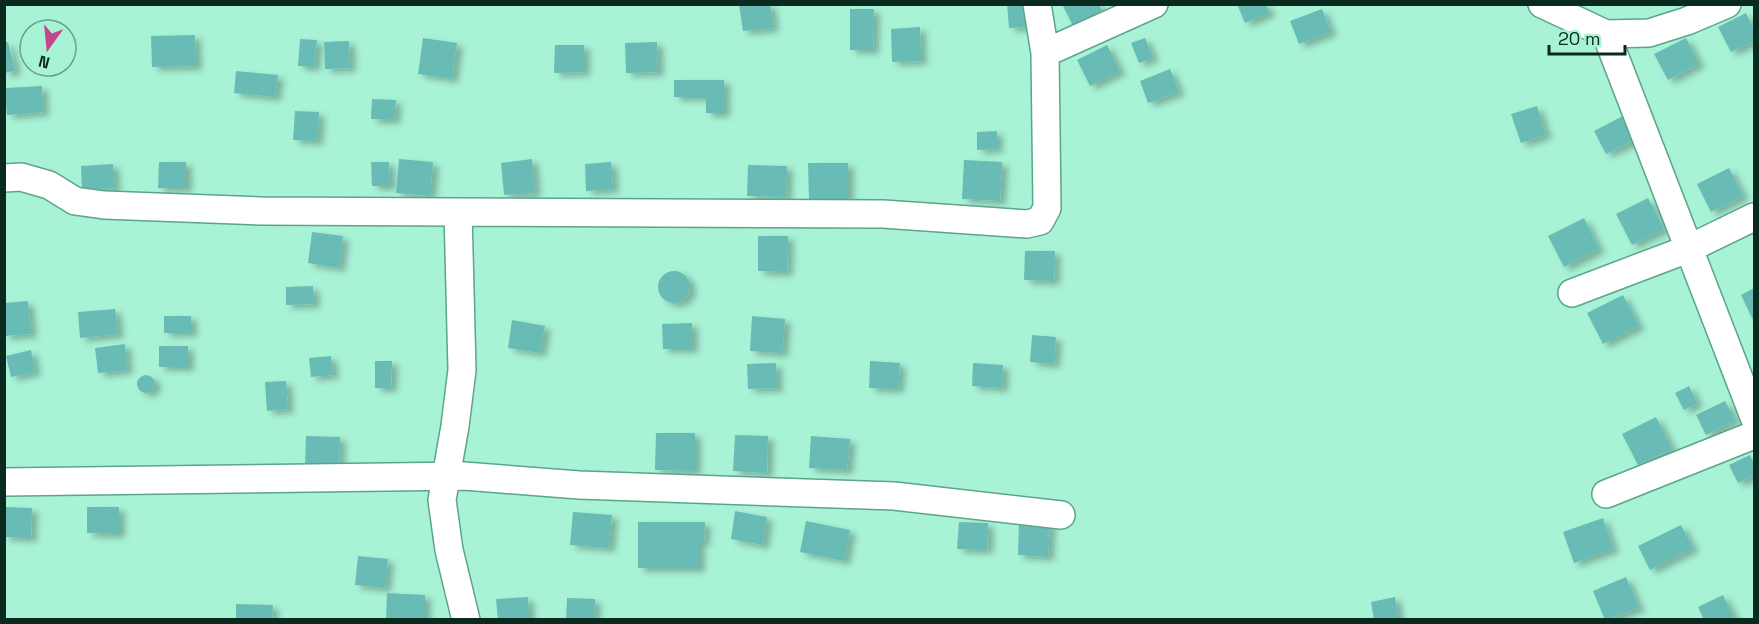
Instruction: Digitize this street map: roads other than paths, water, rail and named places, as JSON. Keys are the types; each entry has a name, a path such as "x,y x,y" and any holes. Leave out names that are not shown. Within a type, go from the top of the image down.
{"street":[{"path":"4,178 21,177 49,185 75,201 104,204 261,211 883,214 1027,224 1040,221 1047,208 1045,53 1036,4"},
{"path":"1045,53 1154,4"},
{"path":"1542,4 1606,34 1649,33 1687,21 1727,4"},
{"path":"1606,34 1755,417"},
{"path":"458,212 462,370 442,500 449,550 466,620"},
{"path":"1572,293 1688,249 1755,217"},
{"path":"1606,494 1755,435"},
{"path":"4,482 498,478 579,485 894,496 1061,514"}]}
